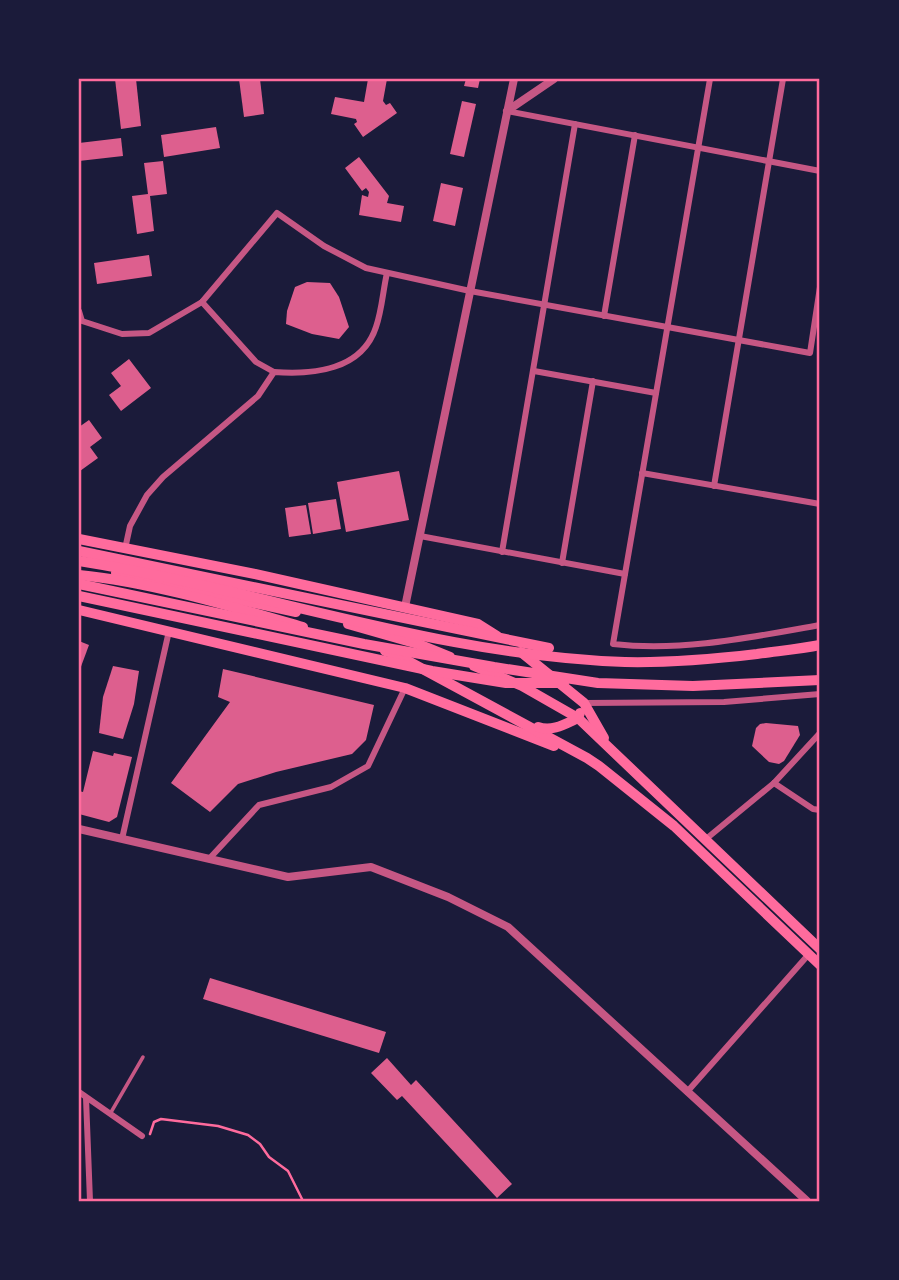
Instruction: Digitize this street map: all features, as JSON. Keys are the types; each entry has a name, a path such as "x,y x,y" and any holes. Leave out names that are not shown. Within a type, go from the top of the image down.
{"highway":[{"path":"79,551 626,662"},
{"path":"79,563 484,647 626,662 715,659 820,645"},
{"path":"79,584 364,644 598,682"},
{"path":"79,596 432,671 506,683 598,682 693,686 820,680"}],"main road":[{"path":"79,539 256,574 478,624 534,661 584,703 610,747"},
{"path":"79,563 351,625 418,644 522,686 578,718 820,949"},
{"path":"79,576 106,578 234,607 395,654 599,766 674,826 820,965"},
{"path":"79,610 405,688 501,724 599,766"},
{"path":"518,721 546,730 561,726 578,718 584,703"}],"street":[{"path":"405,607 514,79"},
{"path":"507,111 554,79"},
{"path":"710,79 613,644 638,647 718,643 820,625"},
{"path":"714,486 783,79"},
{"path":"507,111 820,170"},
{"path":"502,552 576,124"},
{"path":"604,316 635,135"},
{"path":"79,311 82,321 122,334 149,332 202,302 277,213 324,246 366,268 470,291 810,353 820,287"},
{"path":"202,302 256,362 274,372 294,373 341,366 359,354 377,326 387,273"},
{"path":"534,371 656,393"},
{"path":"125,549 130,526 147,495 163,477 258,396 274,372"},
{"path":"562,563 593,381"},
{"path":"642,473 820,504"},
{"path":"420,536 625,574"},
{"path":"122,839 169,631"},
{"path":"209,859 259,804 331,787 368,766 405,688"},
{"path":"584,703 724,702 820,694"},
{"path":"706,839 774,783 820,733"},
{"path":"774,783 813,809 820,810"},
{"path":"79,829 288,877 371,867 448,897 508,927 807,1201"},
{"path":"687,1092 809,954"},
{"path":"79,1093 142,1136"},
{"path":"86,1098 90,1201"}],"lane":[{"path":"110,1114 143,1057"}],"path":[{"path":"142,1136 150,1136 154,1122 161,1119 218,1126 248,1136 288,1171 303,1201"}],"building":[{"path":"115,79 136,79 141,126 121,129"},
{"path":"239,79 260,79 264,114 244,117"},
{"path":"368,79 387,79 383,101 386,105 390,103 397,113 363,137 354,124 356,119 331,114 335,97 364,102"},
{"path":"466,79 480,79 478,88 464,86"},
{"path":"462,101 476,104 464,157 450,154"},
{"path":"216,127 220,148 164,157 161,135"},
{"path":"121,138 123,156 79,161 79,143"},
{"path":"359,157 389,196 387,203 404,206 401,222 359,215 362,195 368,197 369,192 366,188 362,191 345,168"},
{"path":"163,161 167,194 150,196 154,231 137,234 132,196 148,194 144,163"},
{"path":"441,183 463,188 455,226 433,221"},
{"path":"149,255 152,276 97,284 94,263"},
{"path":"307,282 330,283 339,297 349,327 339,339 312,334 286,324 287,311 295,287"},
{"path":"129,359 151,388 121,411 109,395 121,386 111,373"},
{"path":"89,420 102,438 90,447 98,458 80,471 79,427"},
{"path":"399,471 409,520 346,532 337,482"},
{"path":"336,499 341,529 313,534 308,503"},
{"path":"306,505 311,534 289,537 285,508"},
{"path":"79,641 89,645 79,672"},
{"path":"113,666 139,671 134,704 123,739 99,733 103,697"},
{"path":"223,669 374,705 366,740 352,754 238,784 210,812 171,783 230,702 218,697"},
{"path":"766,723 798,726 800,735 784,761 779,764 769,762 752,746 756,728"},
{"path":"93,751 132,757 117,817 109,822 79,814 79,791 83,792"},
{"path":"210,978 386,1032 379,1053 203,999"},
{"path":"387,1058 411,1085 416,1080 512,1184 497,1198 402,1096 397,1100 371,1073"}]}
